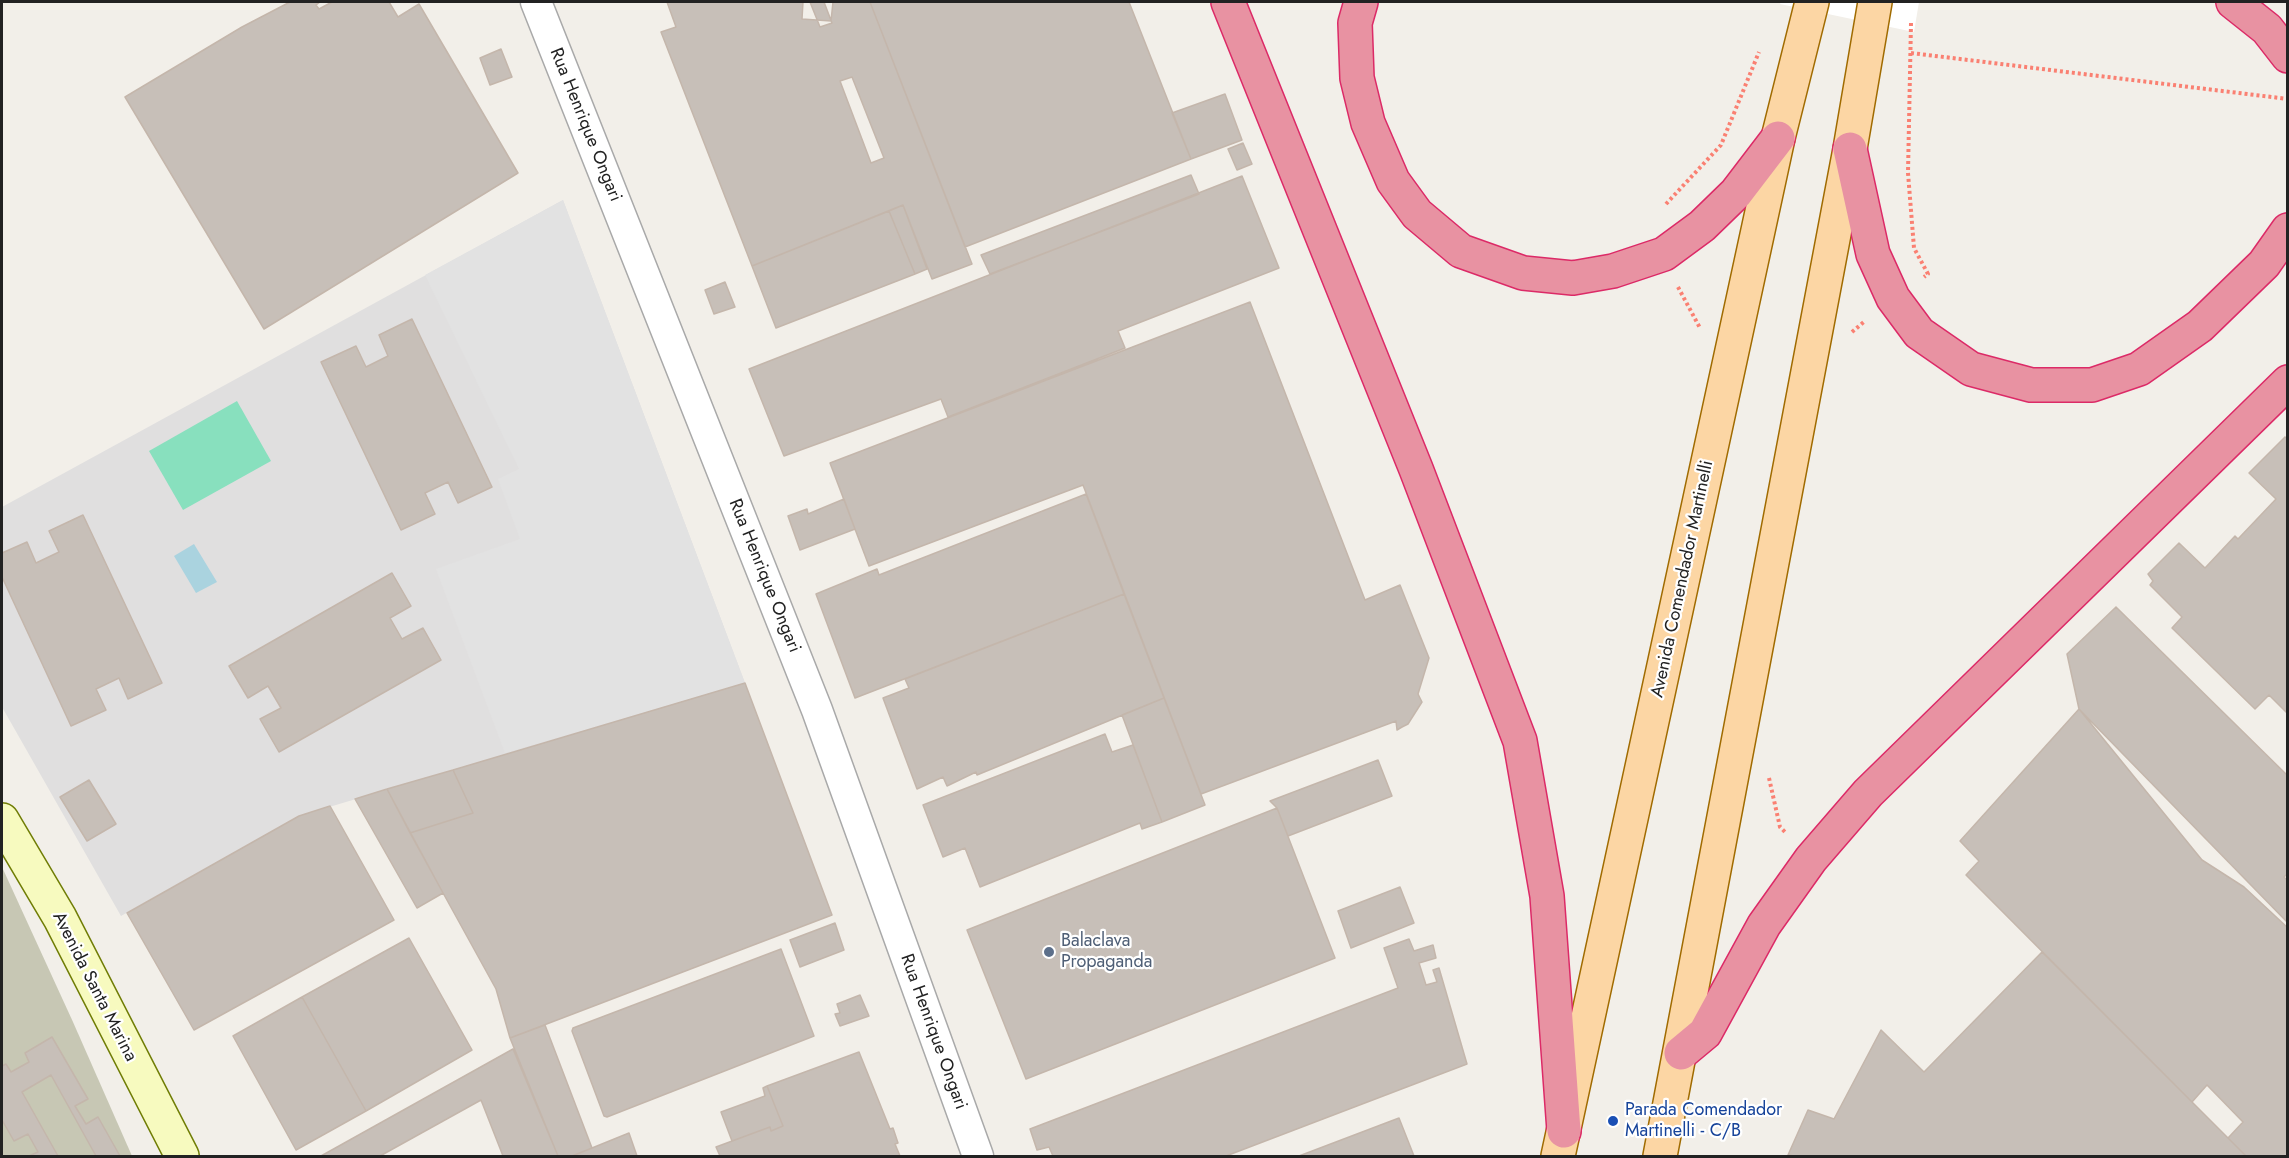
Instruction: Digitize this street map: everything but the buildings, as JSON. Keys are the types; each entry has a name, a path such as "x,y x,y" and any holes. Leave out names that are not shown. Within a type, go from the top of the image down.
{"highway":[{"path":"1228,2 1416,469 1520,741 1547,896 1561,1144"},
{"path":"1361,2 1355,23 1357,78 1368,123 1393,181 1417,214 1461,251 1523,273 1573,278 1613,271 1664,254 1702,226 1736,194 1778,138"},
{"path":"2233,2 2267,28 2288,56"},
{"path":"1850,149 1873,254 1893,298 1919,333 1971,369 2031,385 2092,385 2139,369 2200,326 2264,264 2288,230"},
{"path":"1681,1053 1705,1033 1764,925 1811,859 1868,793 2288,382"}],"main road":[{"name":"Avenida Comendador Martinelli","path":"1561,1144 1778,138 1811,6"},
{"path":"1660,1156 1850,149 1873,12"}],"street":[{"name":"Rua Henrique Ongari","path":"536,2 817,710 978,1156"},
{"name":"Avenida Santa Marina","path":"2,820 60,918 182,1156"}],"path":[{"path":"1911,14 1908,173 1914,248 1928,274"},
{"path":"1660,208 1721,146 1762,46"},
{"path":"1911,53 2288,99"}],"shaded area":[{"path":"563,200 745,683 299,816 121,916 2,707 2,507"},
{"path":"563,200 745,683 505,753 436,569 520,539 498,479 519,469 425,275"},
{"path":"2,867 73,1022 132,1156 2,1156"}],"green space":[{"path":"237,401 271,461 183,510 149,451"}],"water":[{"path":"194,544 217,582 196,593 174,556"}],"pier":[{"path":"1781,2 1919,2 1914,32 1780,4"}],"place":[{"name":"Balaclava Propaganda","path":"1049,952"},
{"name":"Parada Comendador Martinelli - C/B","path":"1613,1121"}]}
